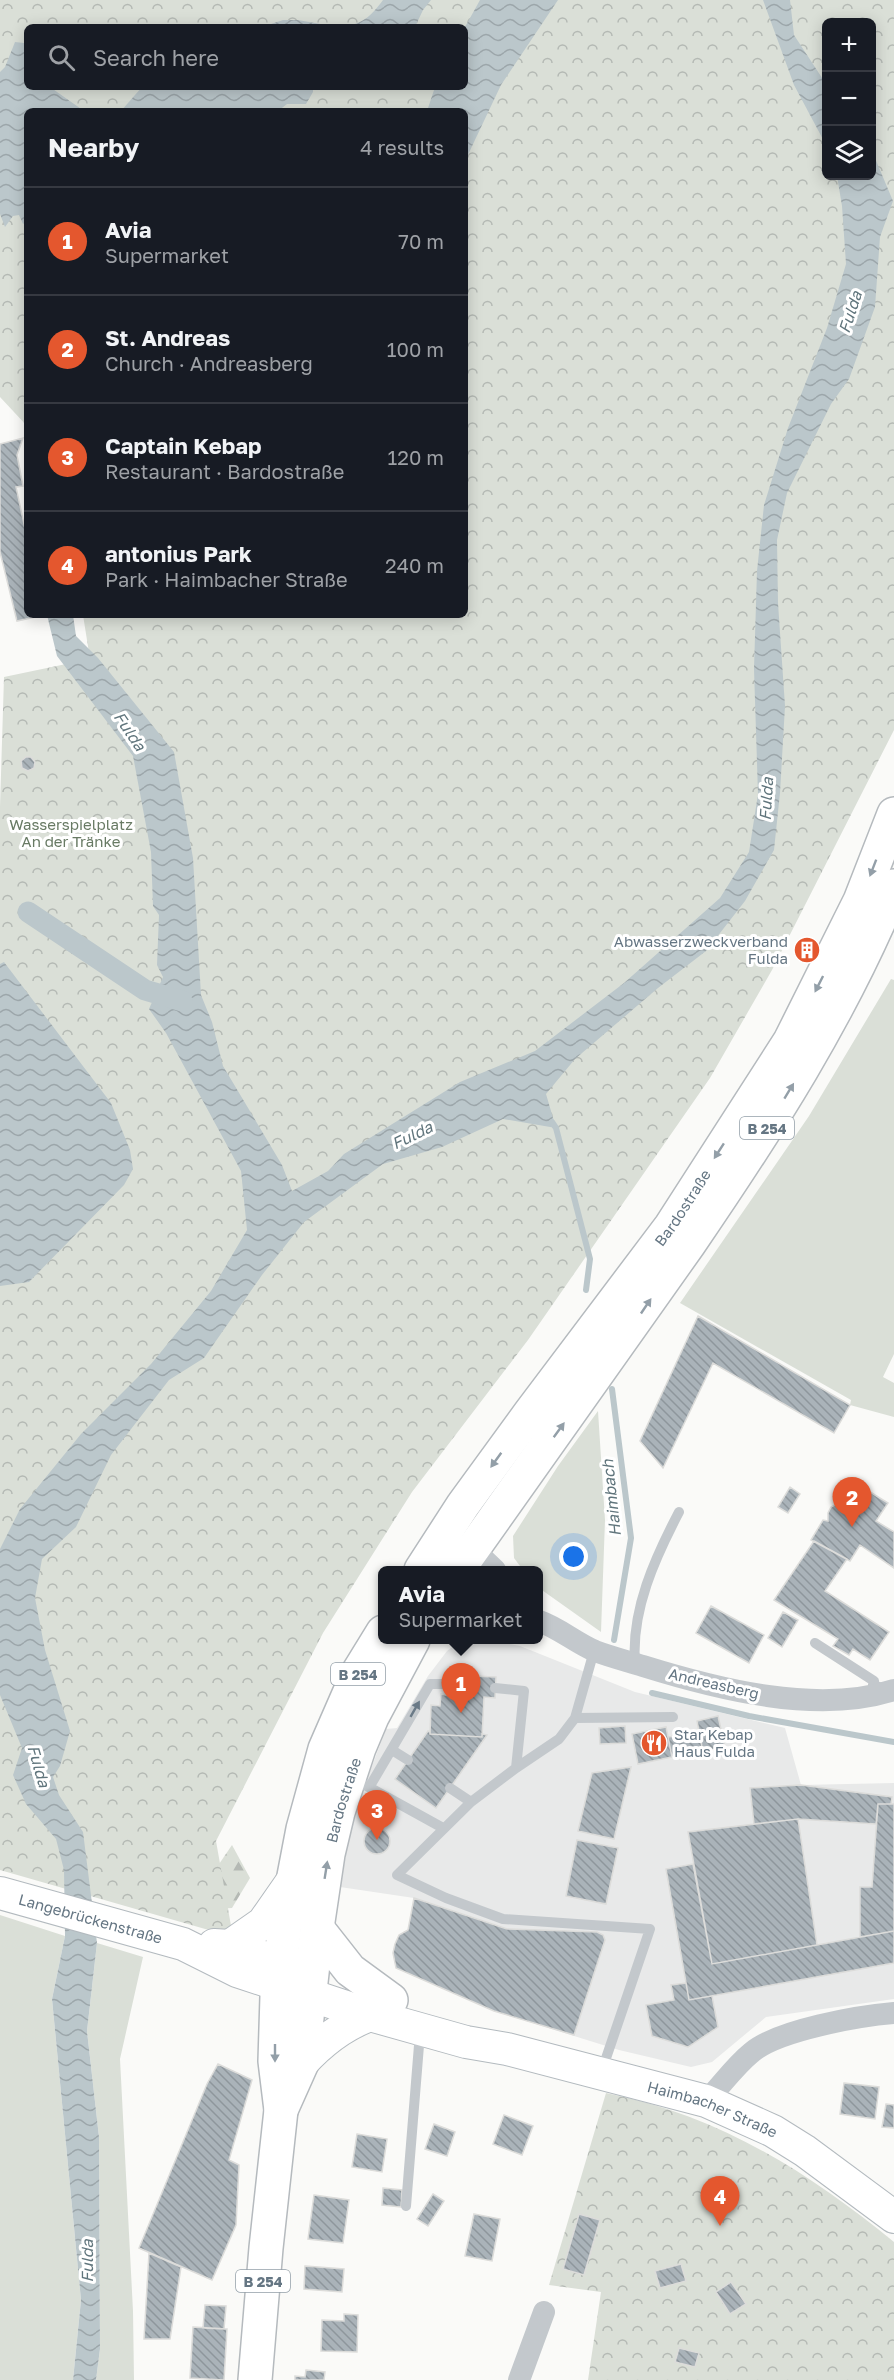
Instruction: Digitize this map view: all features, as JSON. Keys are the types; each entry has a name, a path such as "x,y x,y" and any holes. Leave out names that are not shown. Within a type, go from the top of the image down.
{"main road":[{"name":"Bardostraße","path":"456,1563 463,1505 671,1226 790,1041 860,901 894,814"},
{"name":"Bardostraße","path":"456,1563 591,1385 766,1130 808,1059 865,952 894,886"},
{"name":"Bardostraße","path":"281,2110 275,2061 279,1974 293,1880 325,1749 359,1671 378,1640"},
{"name":"Bardostraße","path":"310,1984 328,1854 359,1783 372,1717 411,1644"},
{"path":"230,1946 263,1923 293,1880"},
{"name":"Langebrückenstraße","path":"0,1893 175,1941 230,1946 279,1974"},
{"path":"302,2063 317,2046 338,2030 381,2008 316,1928"},
{"name":"Langebrückenstraße","path":"175,1941 237,1971 279,1974"},
{"name":"Haimbacher Straße","path":"279,1974 507,2049 706,2101 773,2131 844,2178 894,2217"},
{"name":"B 254","path":"255,2380 281,2110 302,2063 310,1984"},
{"name":"Haimbacher Straße","path":"381,2008 421,2030 466,2042 507,2049"}],"street":[{"name":"Andreasberg","path":"543,1622 594,1651 689,1680 751,1694 802,1699 857,1698 892,1691"},
{"path":"706,2101 752,2052 778,2039 861,2016 894,2013"},
{"path":"519,2380 544,2312"}],"lane":[{"path":"635,1663 634,1652 642,1599 659,1549 679,1512"},
{"path":"815,1643 874,1681 873,1685 892,1691"},
{"path":"594,1651 575,1718 560,1739 471,1802 397,1875 446,1898 503,1919 650,1929 601,2073"},
{"path":"443,1828 359,1783 392,1749 430,1684 447,1684"},
{"path":"495,1688 524,1691 516,1768"},
{"path":"575,1718 674,1717"},
{"path":"392,1749 408,1760"},
{"path":"450,1788 471,1802"},
{"path":"406,2206 421,2030"}],"shaded area":[{"path":"457,1644 520,1646 635,1692 785,1728 801,1785 894,1783 894,1999 766,2017 712,2062 691,2067 619,2050 494,2011 396,1968 393,1953 395,1944 399,1935 408,1930 414,1898 340,1887 350,1833 386,1729 397,1728 428,1676 447,1651"}],"green space":[{"name":"Wasserspielplatz An der Tränke","path":"0,0 894,0 894,730 772,970 710,1078 528,1340 412,1492 323,1633 216,1841 233,1937 0,1870 0,807 4,677 90,659 83,618 468,618 468,108 24,108 24,423 0,397"},
{"path":"891,979 894,980 894,1354 883,1377 894,1383 894,1417 850,1405 851,1400 680,1303 809,1116"},
{"path":"598,1411 605,1520 601,1632 543,1591 543,1566 520,1566 514,1558 513,1536 558,1466"},
{"path":"232,1845 250,1878 232,1908 217,1909 198,1895"},
{"path":"0,1915 65,1936 52,1999 81,2300 73,2380 0,2380"},
{"path":"97,1943 143,1957 120,2059 133,2311 134,2380 96,2380 100,2349 99,2137 87,2031"},
{"path":"606,2093 686,2116 759,2149 828,2192 894,2242 894,2380 588,2380 601,2292 549,2285"}],"water":[{"path":"383,0 431,0 416,24 355,24 367,18"},
{"path":"480,0 558,0 501,85 468,155 468,108 428,108 434,90 468,90 467,24"},
{"path":"763,0 790,0 794,35 822,78 822,138 794,85"},
{"path":"283,20 298,20 320,24 271,24"},
{"path":"15,42 24,43 24,90 54,90 80,108 24,108 24,223 19,215 13,216 5,227 0,214 0,72 5,67"},
{"path":"139,90 313,90 306,104 287,104 282,108 124,108"},
{"name":"Fulda","path":"876,161 893,201 880,237 875,307 849,379 831,404 787,493 777,540 778,603 785,706 780,793 774,850 745,901 706,951 658,988 575,1059 546,1094 556,1128 503,1119 442,1147 383,1164 304,1222 262,1275 204,1358 169,1380 111,1455 76,1527 42,1559 35,1598 45,1650 70,1731 60,1766 53,1777 59,1795 83,1832 97,1943 87,2031 99,2137 100,2349 96,2380 73,2380 81,2300 52,1999 65,1936 64,1870 56,1839 26,1804 13,1775 22,1748 0,1695 0,1549 20,1509 81,1434 151,1364 211,1291 247,1230 241,1171 166,1033 149,1009 163,977 157,965 159,915 153,906 151,852 133,756 57,656 48,618 73,618 76,636 98,658 174,752 193,858 201,995 212,1022 223,1066 282,1165 292,1191 328,1171 344,1154 460,1082 535,1051 624,983 720,898 749,852 758,794 754,669 757,571 764,505 788,428 827,328 846,264 838,180 876,180"},
{"path":"4,962 111,1103 130,1150 133,1169 124,1185 29,1282 0,1286 0,964"}],"building":[{"path":"23,438 17,455 23,486 16,487 24,524 24,618 30,618 17,621 0,552 0,444"},
{"path":"26,757 31,757 35,762 34,768 28,771 22,768 21,761"},
{"name":"Abwasserzweckverband Fulda","path":"806,942 814,946 807,958 799,954"},
{"path":"698,1316 850,1405 834,1433 713,1363 663,1468 640,1441"},
{"path":"790,1487 800,1494 788,1513 778,1507"},
{"path":"862,1487 888,1503 876,1521 894,1532 894,1568 860,1545 850,1561 811,1540 823,1520 828,1521 831,1507 840,1502 850,1504"},
{"path":"814,1541 847,1559 825,1591 889,1632 870,1660 853,1649 849,1655 833,1646 838,1639 774,1600"},
{"path":"711,1606 764,1635 749,1663 696,1633"},
{"path":"783,1612 798,1620 782,1647 768,1638"},
{"path":"448,1675 496,1677 495,1698 484,1697 482,1737 430,1734 431,1705 440,1706 441,1694 446,1695"},
{"path":"718,1716 725,1747 703,1752 697,1721"},
{"path":"625,1726 626,1743 600,1744 599,1728"},
{"path":"666,1727 672,1757 638,1764 632,1734"},
{"path":"428,1731 430,1734 482,1737 482,1734 487,1735 436,1808 395,1779"},
{"path":"699,1732 703,1752 672,1757 668,1737"},
{"path":"631,1767 614,1839 578,1831 592,1773"},
{"path":"801,1785 892,1797 891,1804 878,1804 876,1824 798,1819 754,1824 750,1788"},
{"path":"878,1804 894,1804 894,1931 860,1937 860,1887 872,1887"},
{"path":"798,1819 817,1945 712,1964 688,1832"},
{"path":"377,1828 386,1832 390,1841 386,1850 377,1854 368,1850 364,1841 368,1832"},
{"path":"577,1840 618,1848 606,1904 566,1896"},
{"path":"693,1864 712,1964 894,1931 894,1963 689,2000 666,1869"},
{"path":"414,1898 507,1929 597,1932 603,1935 605,1940 574,2035 494,2011 396,1968 393,1953 395,1944 399,1935 408,1930"},
{"path":"686,1983 689,2000 712,1996 718,2027 688,2047 652,2036 646,2005 674,2000 671,1985"},
{"path":"218,2064 252,2080 229,2160 239,2165 236,2225 212,2280 139,2248 207,2084"},
{"path":"844,2083 879,2087 875,2119 840,2114"},
{"path":"886,2104 894,2105 894,2128 882,2127"},
{"path":"504,2115 533,2126 522,2155 493,2144"},
{"path":"434,2124 455,2132 447,2156 425,2149"},
{"path":"357,2134 387,2139 382,2172 352,2167"},
{"path":"383,2188 402,2190 401,2207 382,2205"},
{"path":"433,2194 444,2201 428,2226 417,2219"},
{"path":"314,2195 349,2200 343,2243 308,2239"},
{"path":"474,2214 500,2219 492,2261 465,2256"},
{"path":"579,2214 600,2220 584,2275 563,2269"},
{"path":"149,2253 181,2267 170,2339 144,2339"},
{"path":"681,2264 686,2281 660,2288 655,2271"},
{"path":"305,2266 344,2269 342,2292 304,2289"},
{"path":"731,2282 746,2304 730,2314 716,2292"},
{"path":"205,2305 226,2306 224,2329 203,2328"},
{"path":"344,2314 358,2315 357,2352 321,2351 322,2320 344,2321"},
{"path":"193,2327 227,2329 224,2380 190,2378"},
{"path":"679,2348 699,2353 695,2367 675,2362"},
{"path":"306,2370 325,2372 324,2380 295,2380 295,2376 305,2377"}],"waterway":[{"path":"28,912 145,990 182,1001"},
{"name":"Haimbach","path":"552,1122 556,1128 590,1259 586,1290"},
{"name":"Haimbach","path":"612,1389 631,1538 614,1640"},
{"name":"Haimbach","path":"652,1693 749,1716 894,1742"}],"place":[{"name":"Abwasserzweckverband Fulda","path":"807,950"},
{"name":"St. Andreas","path":"852,1527"},
{"name":"Avia","path":"461,1713"},
{"name":"Star Kebap Haus Fulda","path":"654,1743"},
{"name":"Captain Kebap","path":"377,1840"},
{"name":"antonius Park","path":"720,2226"}]}
